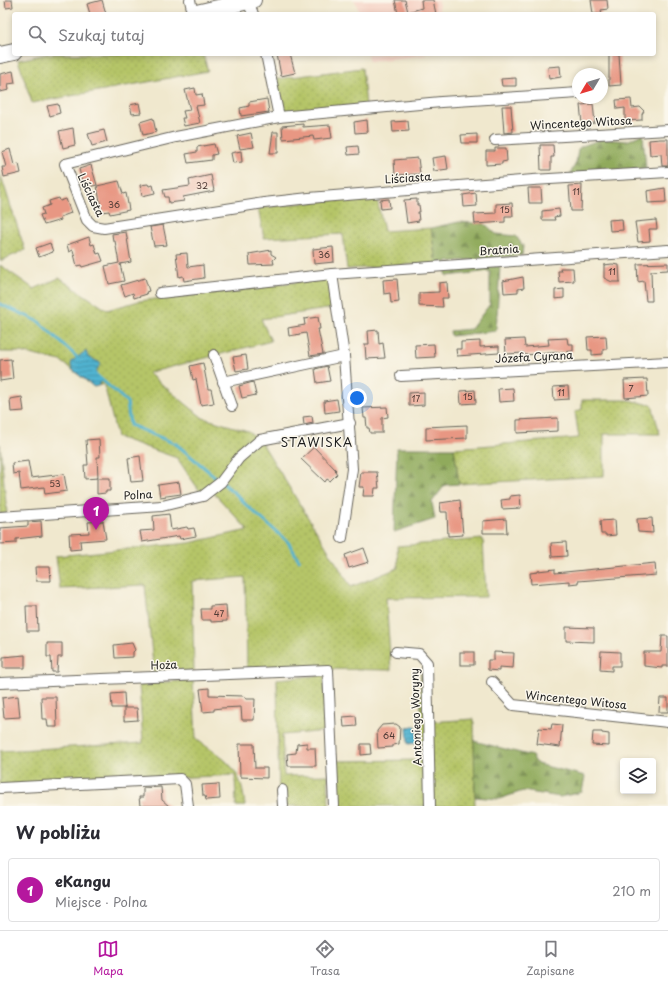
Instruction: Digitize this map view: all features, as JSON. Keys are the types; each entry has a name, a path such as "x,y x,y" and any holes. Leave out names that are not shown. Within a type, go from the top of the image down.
{"main road":[{"path":"205,12 252,5"},
{"path":"0,55 12,52"}],"street":[{"path":"190,0 192,12"},
{"path":"266,56 279,117"},
{"name":"Liściasta","path":"572,93 441,102 279,117 176,137 65,164 87,220 93,226 104,228 249,205 301,199 533,180 668,172"},
{"name":"Wincentego Witosa","path":"495,140 668,130"},
{"name":"Bratnia","path":"160,293 332,274 668,250"},
{"path":"332,274 344,356 350,422 352,469 342,538"},
{"path":"214,355 232,406"},
{"path":"223,382 344,356"},
{"name":"Józefa Cyrana","path":"401,376 668,362"},
{"name":"Polna","path":"0,517 162,506 202,496 222,481 239,458 260,440 350,422"},
{"name":"Antoniego Woryny","path":"396,652 419,654 428,663 430,806"},
{"name":"Hoża","path":"0,683 328,670 334,806"},
{"name":"Wincentego Witosa","path":"492,682 513,705 668,722"},
{"path":"0,788 180,779 185,784 188,806"},
{"path":"282,790 283,806"}],"shaded area":[{"path":"353,0 438,0 440,12 358,12 356,2"},
{"path":"368,56 418,56 369,61"}],"green space":[{"path":"37,56 204,56 208,71 32,103 18,60"},
{"path":"362,68 366,105 286,112 279,105 276,79"},
{"path":"643,134 646,169 570,174 576,163 578,149 582,146 602,139 627,141"},
{"path":"0,173 25,250 0,261"},
{"path":"376,195 384,231 431,228 436,263 347,269 343,234 264,238 258,208"},
{"path":"459,222 485,224 496,234 516,236 523,246 522,255 436,263 431,228"},
{"path":"0,265 34,289 59,278 107,310 139,301 330,278 333,308 261,319 271,341 148,373 203,418 248,431 260,440 351,587 398,568 397,546 483,539 486,597 386,598 391,670 247,668 245,577 192,581 194,672 154,674 145,585 60,589 56,556 189,543 248,530 212,491 203,496 177,458 117,437 104,384 94,387 61,361 20,352 0,352"},
{"path":"500,266 496,331 451,336 450,331 471,329 490,304 490,271 447,276 445,269"},
{"path":"582,400 628,400 652,405 660,434 604,434 604,476 459,484 454,448 579,438 575,412 582,409"},
{"path":"0,444 7,513 0,514"},
{"path":"397,448 454,448 459,484 445,485 432,502 435,519 394,532"},
{"path":"421,670 428,722 474,719 475,806 337,806 336,761 420,760"},
{"path":"324,675 327,731 282,735 284,776 328,775 329,806 279,806 277,679"},
{"path":"193,680 196,739 224,759 236,773 243,792 245,806 236,806 235,775 0,786 0,751 143,743 139,684"},
{"path":"474,741 532,756 537,764 585,776 582,792 560,797 523,791 499,799 475,797"}],"water":[{"path":"86,351 88,357 101,363 95,373 102,381 99,385 94,387 73,370 71,365 72,361"},
{"path":"416,726 418,743 408,744 407,727"}],"building":[{"path":"5,0 12,0 13,7 6,8"},
{"path":"102,0 105,12 89,12 87,4"},
{"path":"395,0 405,0 408,12 398,12"},
{"path":"421,0 433,0 436,12 408,12 422,8"},
{"path":"591,0 607,0 608,9 601,10 602,12 593,12"},
{"path":"277,56 291,56 295,73 281,76"},
{"path":"609,56 619,56 621,85 609,86"},
{"path":"560,66 561,77 549,79 548,67"},
{"path":"13,71 15,83 8,84 9,90 0,92 0,74"},
{"path":"516,78 516,86 502,86 501,79"},
{"path":"195,88 196,95 202,94 204,105 196,106 200,123 184,126 182,118 185,118 183,111 190,110 185,90"},
{"path":"267,99 269,112 241,116 240,108 249,106 249,102"},
{"path":"631,99 632,108 640,107 644,111 642,114 642,120 625,121 625,108 617,109 616,100"},
{"path":"139,103 141,113 132,114 130,105"},
{"path":"58,104 60,113 50,116 47,106"},
{"path":"593,104 595,123 582,124 580,105"},
{"path":"502,106 511,106 513,132 504,133"},
{"path":"153,118 156,132 143,135 140,122"},
{"path":"367,120 368,132 355,133 354,122"},
{"path":"408,121 409,131 393,132 392,122"},
{"path":"303,124 303,127 330,125 332,138 314,140 313,136 283,139 282,126"},
{"path":"73,128 75,145 63,148 59,131"},
{"path":"104,130 107,142 92,146 88,134"},
{"path":"273,132 278,132 278,153 270,153"},
{"path":"251,133 254,147 240,149 237,136"},
{"path":"477,134 477,143 462,143 461,135"},
{"path":"668,139 668,166 662,166 661,154 650,155 649,140"},
{"path":"214,144 217,154 212,155 212,160 188,163 186,154 197,152 197,147"},
{"path":"540,145 553,145 554,157 551,157 551,170 541,170"},
{"path":"358,146 359,154 348,155 347,147"},
{"path":"495,148 506,148 507,161 502,162 502,164 486,165 486,151 495,151"},
{"path":"10,149 14,165 19,164 21,173 4,177 2,167 6,167 2,152"},
{"path":"241,151 242,162 233,163 231,153"},
{"path":"446,156 448,169 434,171 432,158"},
{"path":"418,158 420,174 395,175 394,160"},
{"path":"91,165 97,185 89,187 88,184 83,185 79,169"},
{"path":"211,175 214,191 183,197 184,201 169,203 168,197 165,197 163,190 190,186 189,180"},
{"path":"119,181 123,194 126,193 129,210 110,214 109,211 102,212 97,186"},
{"path":"148,184 149,186 153,185 155,193 142,196 140,185"},
{"path":"582,185 581,211 571,211 569,186"},
{"path":"528,188 541,188 542,203 529,203"},
{"path":"665,188 666,202 648,203 647,191"},
{"path":"476,193 477,206 464,207 463,195"},
{"path":"59,198 60,201 66,199 71,213 60,217 61,220 44,225 40,215 44,214 42,208 50,205 49,201"},
{"path":"389,199 390,208 381,209 380,200"},
{"path":"417,199 417,205 419,205 420,212 418,212 419,221 407,223 404,200"},
{"path":"512,203 513,216 505,216 505,222 475,224 474,214 496,213 496,204"},
{"path":"559,209 560,216 554,217 555,220 542,220 542,211"},
{"path":"622,219 623,230 610,231 609,220"},
{"path":"656,220 657,229 649,229 650,241 638,242 635,222"},
{"path":"163,225 167,245 154,246 150,227"},
{"path":"126,232 131,262 120,264 124,281 109,284 105,266 119,263 115,241 113,241 112,234"},
{"path":"89,237 91,245 94,244 97,254 100,253 103,261 82,267 81,265 77,266 73,250 69,252 67,245"},
{"path":"50,243 53,252 39,257 36,248"},
{"path":"333,247 334,262 314,264 313,249"},
{"path":"271,250 271,254 276,257 273,260 274,264 250,265 249,254"},
{"path":"187,253 188,267 203,265 204,278 184,281 183,276 179,277 176,254"},
{"path":"668,263 668,270 651,271 652,301 646,301 644,281 638,282 637,264"},
{"path":"604,265 619,265 620,282 612,282 604,278"},
{"path":"560,268 573,268 574,281 559,282 558,271 561,271"},
{"path":"523,277 524,288 518,289 518,292 504,293 503,281"},
{"path":"145,278 149,291 146,292 147,294 134,298 133,293 125,296 121,285"},
{"path":"397,279 399,302 391,303 390,293 384,294 383,280"},
{"path":"447,282 448,298 442,298 443,307 419,306 419,293 439,292 439,283"},
{"path":"564,289 564,298 555,299 555,290"},
{"path":"318,317 320,329 318,329 323,354 310,356 306,333 289,336 288,328 305,325 304,319"},
{"path":"378,330 379,344 383,343 385,358 366,359 365,344 369,344 368,331"},
{"path":"606,336 607,349 603,349 603,354 592,355 592,350 588,350 587,337"},
{"path":"567,338 568,344 573,344 573,351 525,355 524,353 506,354 505,340 524,339 525,347 549,345 548,339"},
{"path":"480,341 480,347 499,346 499,353 457,356 456,349 461,349 461,342"},
{"path":"434,344 435,357 416,358 415,345"},
{"path":"246,355 248,369 236,371 233,357"},
{"path":"11,359 13,379 0,381 0,360"},
{"path":"203,363 208,389 211,389 214,403 201,405 196,379 193,380 190,366"},
{"path":"327,366 330,381 317,383 315,369"},
{"path":"647,379 648,396 625,398 624,380"},
{"path":"253,382 256,395 242,398 239,386"},
{"path":"568,386 569,399 554,400 553,387"},
{"path":"513,388 514,401 499,402 498,389"},
{"path":"475,390 476,403 461,404 460,391"},
{"path":"424,392 424,405 409,406 409,393"},
{"path":"22,397 24,411 11,412 10,399"},
{"path":"337,399 339,411 325,413 324,401"},
{"path":"387,407 388,417 382,418 382,433 370,433 369,428 367,428 366,418 364,418 363,408"},
{"path":"312,416 313,423 304,425 303,417"},
{"path":"558,418 558,431 517,433 517,420"},
{"path":"467,425 467,438 426,440 426,427"},
{"path":"99,439 100,457 97,457 98,478 85,479 84,465 88,465 86,440"},
{"path":"314,447 336,470 335,471 337,474 330,481 327,479 325,482 301,459"},
{"path":"140,456 143,481 131,482 128,458"},
{"path":"28,461 31,478 64,474 67,491 45,494 44,487 21,490 19,473 13,474 12,463"},
{"path":"361,472 377,472 379,488 375,488 374,496 363,496 364,487 359,487"},
{"path":"97,478 110,478 110,491 97,494"},
{"path":"179,482 181,494 160,497 158,485"},
{"path":"520,495 521,508 502,509 501,500 510,499 510,496"},
{"path":"460,500 463,535 448,536 447,512 441,512 440,503"},
{"path":"169,514 171,530 187,527 188,529 194,528 196,536 180,539 179,536 142,542 140,531 154,530 153,516"},
{"path":"652,518 653,533 638,532 637,519"},
{"path":"506,519 507,533 483,533 483,521"},
{"path":"615,520 616,535 606,536 606,534 601,534 600,521"},
{"path":"41,521 42,536 16,539 16,543 0,544 0,528 28,526 28,522"},
{"path":"103,521 106,539 80,541 81,549 70,550 69,534 89,533 88,522"},
{"path":"566,542 567,556 552,557 551,543"},
{"path":"364,548 369,562 349,568 345,555"},
{"path":"655,563 656,575 578,581 578,583 569,584 569,581 531,584 530,573 538,571 555,569 555,573"},
{"path":"35,567 50,567 51,581 36,581"},
{"path":"226,605 227,621 211,622 211,620 202,620 201,609 210,609 210,606"},
{"path":"26,606 37,606 38,631 27,631"},
{"path":"566,627 594,628 594,642 566,641"},
{"path":"662,636 668,636 668,666 662,666 662,668 644,666 644,652 661,652"},
{"path":"47,643 62,643 62,657 58,657 57,672 52,672 51,657 47,657"},
{"path":"132,643 135,650 133,652 133,657 115,658 114,645"},
{"path":"601,651 620,652 620,666 612,666 612,671 600,670"},
{"path":"460,652 474,652 474,665 460,665"},
{"path":"494,652 514,653 513,668 499,667 499,671 488,670 488,660 494,660"},
{"path":"25,655 25,668 3,668 3,657"},
{"path":"209,688 209,695 243,696 247,699 255,699 254,720 242,720 241,707 221,708 214,709 214,711 203,712 200,689"},
{"path":"124,693 125,708 112,708 111,694"},
{"path":"18,696 20,717 4,718 2,698"},
{"path":"41,697 56,697 57,727 48,727 47,719 42,719"},
{"path":"660,698 668,698 668,712 659,712"},
{"path":"124,708 137,708 138,720 124,721"},
{"path":"356,716 357,726 344,727 343,717"},
{"path":"396,724 400,727 399,744 393,745 393,747 378,748 377,731 382,725"},
{"path":"552,724 562,725 560,747 537,744 539,728 551,729"},
{"path":"593,732 609,734 609,746 592,745"},
{"path":"307,743 307,748 315,748 316,766 288,766 287,754 296,753 297,744"},
{"path":"239,744 254,744 255,768 267,768 267,778 240,777"},
{"path":"361,744 370,744 371,754 361,755"},
{"path":"219,784 220,799 206,800 205,796 203,796 202,785"},
{"path":"161,787 162,800 169,806 140,806 139,797 143,797 143,788"}],"waterway":[{"path":"0,304 38,321 79,359"},
{"path":"92,371 127,402 130,425 176,444 237,495 288,542 299,560"}],"place":[{"name":"eKangu","path":"96,530"}],"district":[{"name":"STAWISKA","path":"317,443"}]}
